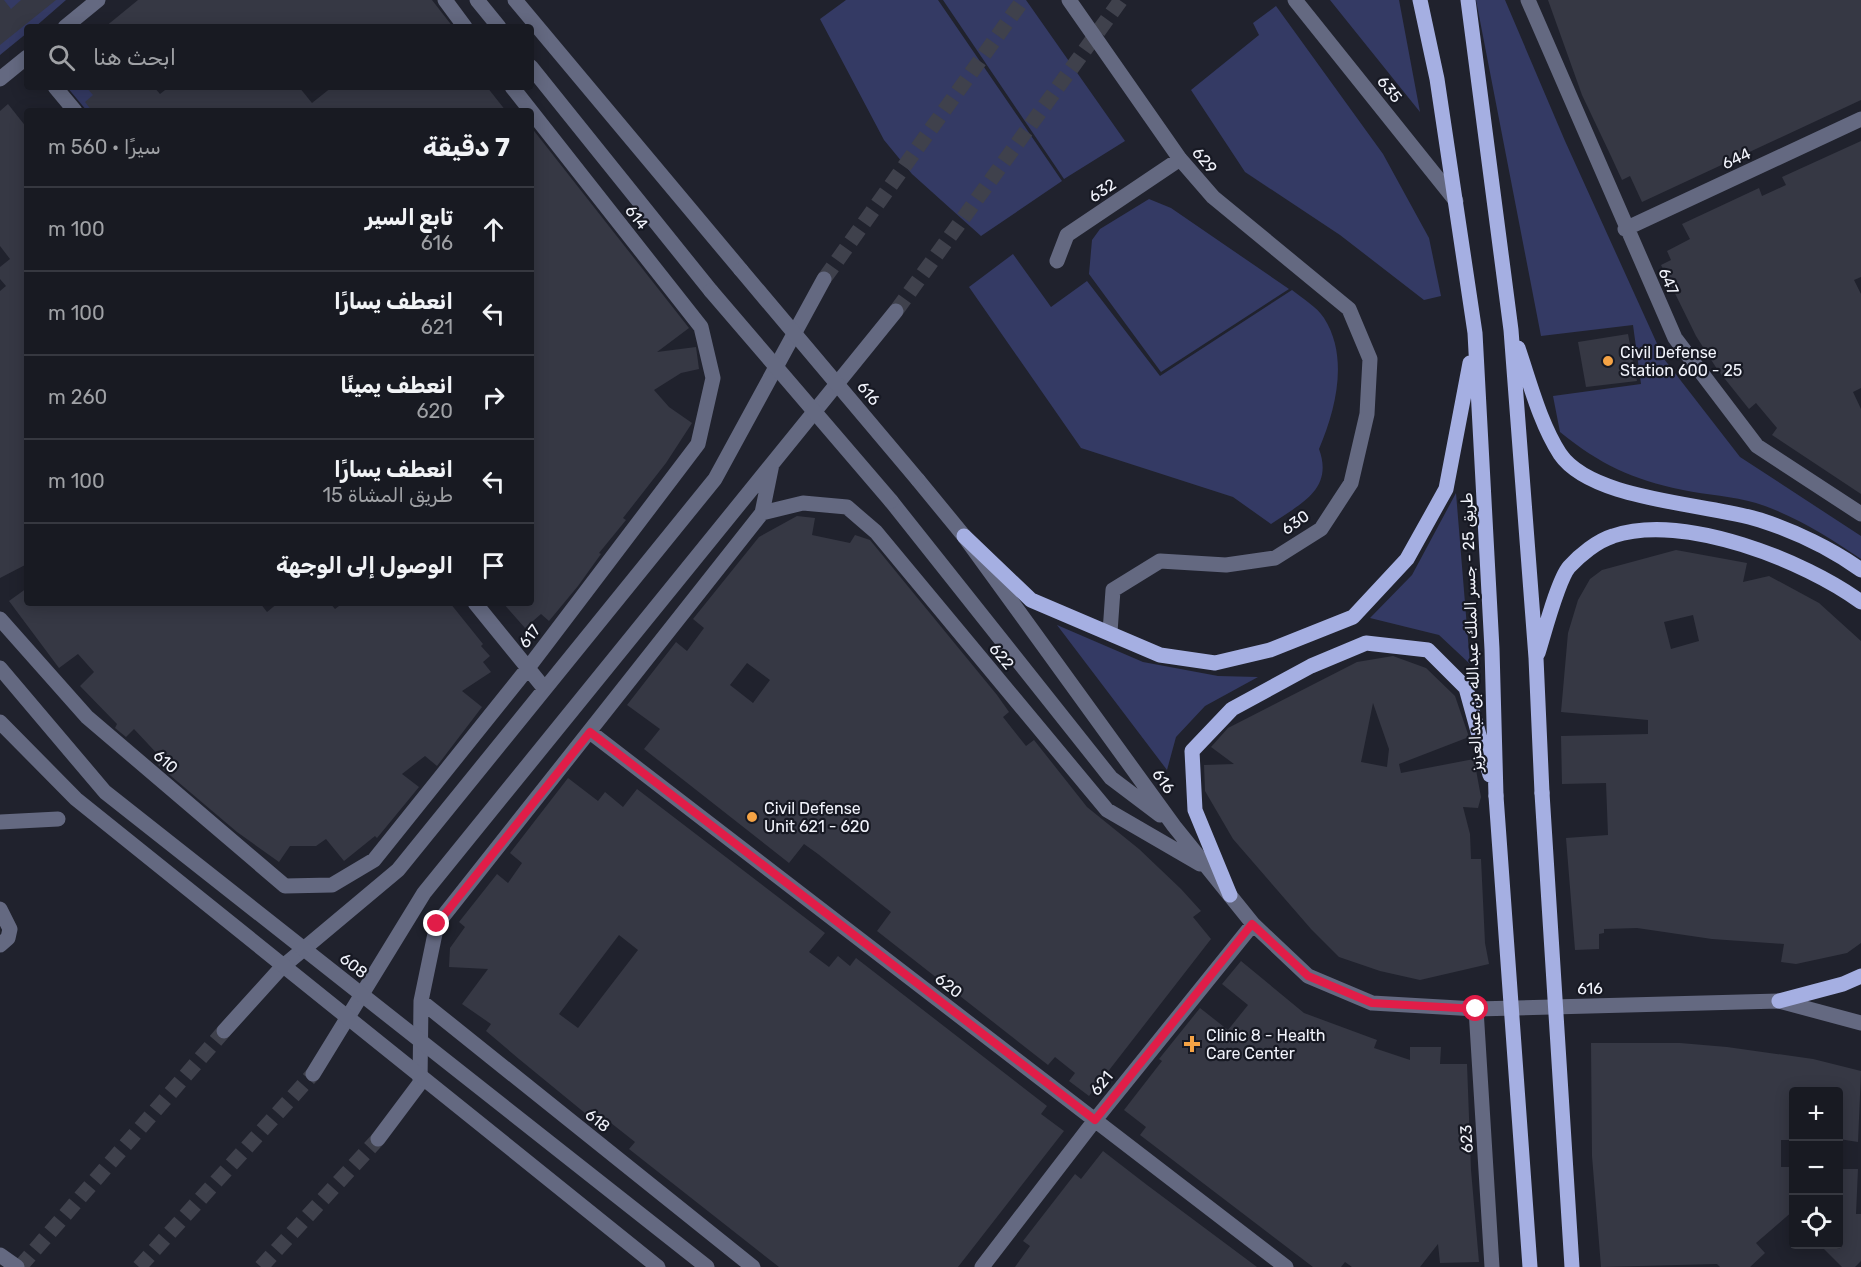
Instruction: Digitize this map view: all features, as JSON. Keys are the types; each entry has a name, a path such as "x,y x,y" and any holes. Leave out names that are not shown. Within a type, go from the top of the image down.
{"main road":[{"name":"طريق 25 - جسر الملك عبدالله بن عبدالعزيز","path":"1420,0 1437,79 1474,333 1492,649 1496,796 1530,1267"},
{"path":"1468,0 1512,330 1536,658 1542,793 1572,1267"},
{"path":"1512,330 1547,428 1561,455 1578,471 1616,488 1758,519 1791,532 1861,570"},
{"path":"964,536 1031,600 1160,655 1215,663 1270,650 1353,617 1407,560 1446,489 1474,333"},
{"path":"1536,658 1568,569 1591,548 1612,536 1643,530 1676,531 1720,538 1801,567 1838,585 1861,602"},
{"path":"1230,895 1195,810 1192,751 1232,709 1311,666 1366,643 1428,650 1466,688 1496,796"},
{"path":"1779,1001 1843,984 1861,976"}],"street":[{"path":"69,24 98,0"},
{"path":"445,0 463,24"},
{"path":"477,0 497,24"},
{"name":"616","path":"515,0 964,536 1174,826 1252,924 1308,976 1372,1003 1476,1009 1779,1001 1861,1023"},
{"name":"629","path":"1069,0 1180,159 1213,197 1349,309"},
{"name":"635","path":"1295,0 1456,201"},
{"name":"647","path":"1528,0 1625,229 1675,338 1757,446 1861,514"},
{"path":"0,79 24,59"},
{"name":"616","path":"534,71 711,291 891,501 1112,778 1174,826"},
{"path":"58,90 72,108"},
{"name":"614","path":"514,90 529,108"},
{"name":"614","path":"534,115 701,327 713,378"},
{"name":"644","path":"1625,229 1861,119"},
{"name":"632","path":"1057,261 1067,234 1180,159"},
{"path":"224,1031 281,968 398,870 715,479 824,279"},
{"name":"630","path":"1110,633 1113,590 1160,561 1226,565 1275,558 1321,529 1351,483 1367,414 1370,359 1349,309"},
{"path":"313,1074 424,894 896,311"},
{"name":"617","path":"332,885 374,860 528,668 698,444 713,378"},
{"path":"378,1139 420,1083 421,1001 437,924 762,513 772,462"},
{"name":"622","path":"762,513 802,503 847,507 876,532 1107,810 1207,868"},
{"path":"477,606 544,688"},
{"name":"610","path":"0,619 87,717 285,886 332,885"},
{"name":"608","path":"0,668 105,792 707,1267"},
{"path":"0,722 76,800 658,1267"},
{"name":"620","path":"590,732 1286,1267"},
{"path":"0,822 58,819"},
{"path":"0,909 10,929 8,938 0,945"},
{"name":"621","path":"982,1267 1095,1120 1252,924"},
{"name":"618","path":"421,1001 753,1267"},
{"name":"623","path":"1476,1009 1492,1267"},
{"path":"0,1255 17,1267"}],"shaded area":[{"path":"0,0 66,0 38,24 24,24 24,35 0,55"},
{"path":"846,0 938,0 1062,181 981,236 912,174 884,140 820,19"},
{"path":"943,0 1026,0 1125,141 1064,179"},
{"path":"1330,0 1399,0 1420,112"},
{"path":"1476,0 1505,0 1565,141 1664,359 1740,457 1861,536 1861,559 1811,527 1770,508 1738,499 1664,486 1632,476 1603,462 1560,432 1553,396 1641,384 1633,325 1541,336"},
{"path":"1276,6 1383,154 1429,238 1441,296 1424,300 1340,235 1245,172 1191,90 1259,35 1253,23"},
{"path":"70,90 156,90 133,108 84,108"},
{"path":"1149,199 1171,208 1289,289 1161,372 1089,274 1092,240 1100,229"},
{"path":"1013,254 1051,307 1087,281 1160,376 1292,290 1309,303 1321,314 1332,333 1338,366 1335,400 1319,449 1322,475 1312,494 1271,524 1233,497 1081,448 969,287"},
{"path":"1456,493 1470,664 1439,635 1370,618 1412,575"},
{"path":"1057,625 1143,662 1218,676 1258,677 1205,706 1176,737 1167,770"}],"building":[{"path":"0,0 4,0 11,9 21,0 56,0 24,24 0,45"},
{"path":"138,0 432,0 451,24 109,24"},
{"path":"1548,0 1861,0 1861,100 1642,202 1630,176 1622,180 1582,95"},
{"path":"89,90 157,90 160,94 165,90 301,90 312,103 328,90 489,90 504,108 90,108 85,102 93,95"},
{"path":"8,104 24,124 24,566 0,578 0,291 6,286 0,279 0,267 10,259 0,246 0,111"},
{"path":"534,131 689,328 657,352 696,347 699,369 681,373 654,390 669,407 692,423 666,463 623,518 626,520 599,553 601,554 578,586 549,621 541,614 525,628 506,606 534,606"},
{"path":"1861,141 1861,277 1854,280 1861,294 1861,388 1853,392 1861,409 1861,494 1772,435 1777,428 1756,403 1749,409 1717,369 1696,336 1661,265 1671,260 1667,251 1690,239 1682,224 1759,188 1762,196 1786,185 1782,177"},
{"name":"Civil Defense Station 600 - 25","path":"1628,334 1637,381 1586,387 1578,342"},
{"path":"797,516 815,518 812,535 850,543 855,535 870,540 997,695 1009,712 1003,717 1026,746 1034,740 1087,807 1139,849 1201,911 1193,917 1211,939 1089,1096 1069,1081 1075,1073 1055,1057 1048,1065 877,931 891,912 818,854 804,844 789,863 644,749 660,729 627,705 676,642 687,651 704,628 693,619 759,537","holes":["747,663 770,680 753,703 730,685"]},
{"path":"1676,550 1747,563 1743,582 1769,576 1819,603 1861,641 1861,943 1847,953 1796,964 1781,962 1784,944 1712,939 1637,928 1604,929 1604,933 1599,934 1599,949 1575,950 1566,838 1608,835 1606,783 1562,784 1561,736 1648,734 1648,720 1561,712 1568,633 1578,600 1590,579 1602,570","holes":["1693,615 1699,641 1671,649 1664,622"]},
{"path":"24,590 24,606 262,606 267,612 274,606 332,606 335,609 339,606 452,606 483,644 481,646 490,656 483,662 491,672 462,691 482,707 437,766 425,756 402,774 419,787 377,838 375,836 344,861 326,839 316,846 290,846 279,862 237,832 158,765 163,760 134,729 126,737 115,728 117,724 80,686 94,672 78,654 59,668 9,601"},
{"path":"1393,656 1426,668 1455,696 1469,737 1399,764 1401,773 1474,759 1481,797 1478,808 1463,807 1470,834 1471,859 1481,859 1485,943 1489,964 1420,980 1380,971 1339,957 1311,929 1233,839 1205,791 1204,765 1234,764 1211,747 1228,728 1357,662","holes":["1373,703 1389,749 1387,767 1361,762"]},
{"path":"568,778 598,801 605,792 623,807 637,789 825,933 809,952 829,967 838,956 850,966 856,958 1047,1106 1041,1114 1064,1131 958,1267 779,1267 629,1149 635,1142 596,1112 591,1118 519,1059 486,1031 491,1024 462,1004 488,969 449,967 450,948 465,927 459,922 497,874 508,883 522,863 510,853","holes":["619,935 638,950 578,1028 559,1014"]},
{"path":"1241,961 1304,1013 1377,1040 1374,1048 1410,1060 1410,1047 1441,1047 1440,1064 1467,1064 1471,1170 1479,1262 1440,1263 1438,1244 1420,1267 1352,1267 1345,1262 1341,1267 1313,1267 1140,1135 1146,1127 1124,1110 1162,1061 1159,1059 1200,1008 1228,1030 1248,1005 1222,984"},
{"path":"1591,1043 1680,1043 1727,1047 1813,1059 1861,1071 1858,1142 1843,1140 1843,1087 1789,1087 1789,1140 1781,1140 1781,1167 1789,1167 1789,1214 1756,1243 1765,1253 1750,1267 1720,1267 1717,1264 1601,1267 1592,1156"},
{"path":"1103,1151 1257,1267 1015,1267 1030,1246 1023,1241 1075,1174 1081,1179"},
{"path":"1843,1169 1858,1169 1856,1214 1861,1214 1861,1261 1855,1267 1842,1267 1824,1249 1843,1249"}],"tunnel":[{"path":"824,279 1023,0"},
{"path":"896,311 1121,0"},
{"path":"20,1267 224,1031"},
{"path":"139,1267 313,1074"},
{"path":"261,1267 378,1139"}],"place":[{"name":"Civil Defense Station 600 - 25","path":"1608,361"},
{"name":"Civil Defense Unit 621 - 620","path":"752,817"},
{"name":"Clinic 8 - Health Care Center","path":"1192,1044"}],"route":[{"path":"437,924 590,732 1095,1120 1252,924 1308,976 1372,1003 1476,1009"}]}
